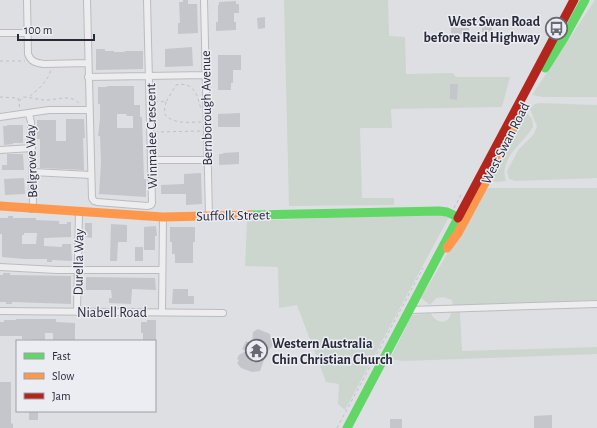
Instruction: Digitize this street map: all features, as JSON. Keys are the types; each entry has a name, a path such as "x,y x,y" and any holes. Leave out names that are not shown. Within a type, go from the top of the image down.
{"main road":[{"name":"West Swan Road","path":"461,219 574,0"},
{"name":"West Swan Road","path":"347,428 423,285 494,166 530,93 564,38 585,0"},
{"name":"Suffolk Street","path":"0,206 163,217 424,211 447,212 461,219"}],"street":[{"path":"26,0 28,54 32,61 37,64 88,63"},
{"name":"Winmalee Crescent","path":"87,0 92,198 94,202 149,206 152,203 147,0"},
{"name":"Bernborough Avenue","path":"204,0 209,216"},
{"path":"0,33 27,33"},
{"path":"88,77 206,75"},
{"path":"0,117 49,110 89,110"},
{"name":"Belgrove Way","path":"29,114 31,122 32,148 32,209"},
{"path":"0,150 32,148"},
{"path":"151,160 208,160"},
{"path":"32,172 91,176"},
{"name":"Durella Way","path":"77,312 78,212"},
{"path":"162,312 163,217"},
{"path":"0,266 48,270 162,270"},
{"path":"410,310 597,304"},
{"name":"Niabell Road","path":"0,311 223,313"}],"path":[{"path":"0,61 27,61"},
{"path":"29,97 39,89 50,73 51,69"},
{"path":"204,113 200,109 200,103 196,94 190,87 183,84 176,85 166,102 164,113 170,119 177,122 204,122"},
{"path":"0,97 18,98 21,110"},
{"path":"19,101 23,97 46,100 60,98 73,99 78,102 81,108"},
{"path":"154,101 166,102"},
{"path":"155,132 206,131"}],"shaded area":[{"path":"284,0 388,0 389,36 405,37 406,74 453,73 456,77 510,77 502,107 391,109 392,128 360,128 362,198 394,198 394,205 289,206"},
{"path":"595,0 597,0 597,97 543,97 532,95"},
{"path":"535,104 597,105 597,178 515,181 509,179 507,171 519,149 534,134 537,126 530,109"},
{"path":"525,113 527,113 532,119 533,127 508,158 504,173 506,181 496,182 490,180"},
{"path":"486,188 597,188 597,300 453,305 452,300 443,297 436,298 430,305 421,298"},
{"path":"431,214 434,216 437,214 449,217 345,410 338,404 339,384 326,382 297,305 279,308 278,267 245,266 247,221"},
{"path":"460,312 462,351 597,347 597,354 403,361 390,359 412,315 431,313 435,319 441,322 447,320 451,313"}],"building":[{"path":"183,0 188,0 188,4 197,4 198,33 178,34 178,23 180,23 179,2 183,2"},
{"path":"236,1 236,4 239,4 239,13 234,13 236,30 216,31 219,2"},
{"path":"265,17 265,28 258,29 257,18"},
{"path":"451,17 457,17 457,28 469,28 469,34 451,34"},
{"path":"477,17 492,17 492,32 482,32 482,24 477,24"},
{"path":"192,47 193,66 165,67 165,49"},
{"path":"96,49 105,49 105,51 114,52 143,51 143,69 96,70"},
{"path":"218,55 241,55 241,70 233,70 233,83 231,83 231,90 218,90"},
{"path":"450,84 458,84 457,100 450,99"},
{"path":"134,86 134,105 140,105 140,117 142,117 146,197 99,194 101,163 100,136 98,136 100,104 98,104 98,87","holes":["117,114 126,114 127,116 133,116 133,128 117,128"]},
{"path":"240,113 240,127 218,127 218,114"},
{"path":"66,119 84,119 84,170 40,168 40,139 37,139 37,120 56,120 56,141 66,141"},
{"path":"23,125 23,143 4,145 3,126"},
{"path":"239,152 239,164 219,165 219,154"},
{"path":"7,154 23,154 24,170 2,170 2,165 7,165"},
{"path":"201,173 202,204 186,205 186,194 161,194 161,185 184,184 184,174"},
{"path":"24,178 25,194 5,195 4,179"},
{"path":"8,216 13,216 13,218 36,218 36,220 59,221 59,224 67,224 67,222 71,222 71,237 44,238 44,246 62,247 62,244 71,244 72,261 52,260 52,262 47,262 47,259 2,257 0,218 8,218","holes":["24,233 37,233 36,244 22,244 22,235 24,235"]},
{"path":"85,223 92,223 92,238 85,237"},
{"path":"111,224 127,225 127,242 118,242 117,261 110,261"},
{"path":"156,226 157,236 155,236 155,250 144,250 144,227"},
{"path":"170,227 195,227 193,263 175,263 175,254 172,254 172,242 170,242"},
{"path":"135,247 143,247 143,261 135,261"},
{"path":"3,273 10,273 10,275 71,276 71,304 12,302 12,304 6,304 6,302 0,302 0,275 3,275"},
{"path":"86,277 155,278 156,290 132,289 131,304 109,303 109,298 112,298 111,290 86,290"},
{"path":"173,289 188,289 188,296 194,296 194,304 172,304"},
{"path":"56,319 56,322 75,323 75,340 53,340 53,333 45,333 45,340 22,339 22,336 0,336 0,322 4,322 4,320"},
{"path":"147,320 156,320 156,340 143,340 143,333 141,333 141,322 147,322"},
{"name":"Western Australia Chin Christian Church","path":"258,329 270,334 271,340 275,343 267,352 260,371 252,372 241,368 237,363 239,360 237,359 239,355 246,351 242,349 246,341 252,344 253,332"},
{"path":"0,382 11,382 11,423 13,424 13,428 0,428"},
{"path":"29,412 38,412 38,420 29,420"},
{"path":"552,415 552,428 534,428 534,416"},
{"path":"390,419 402,419 402,428 390,428"}],"traffic: fast":[{"path":"545,68 585,0"},
{"path":"250,215 439,211 447,212 464,220"},
{"path":"347,428 458,218"}],"traffic: slow":[{"path":"447,248 458,233 523,108"},
{"path":"0,206 163,217 250,215"}],"traffic: jam":[{"path":"458,218 574,0"}],"place":[{"name":"West Swan Road before Reid Highway","path":"556,29"},
{"name":"Western Australia Chin Christian Church","path":"256,351"}]}
